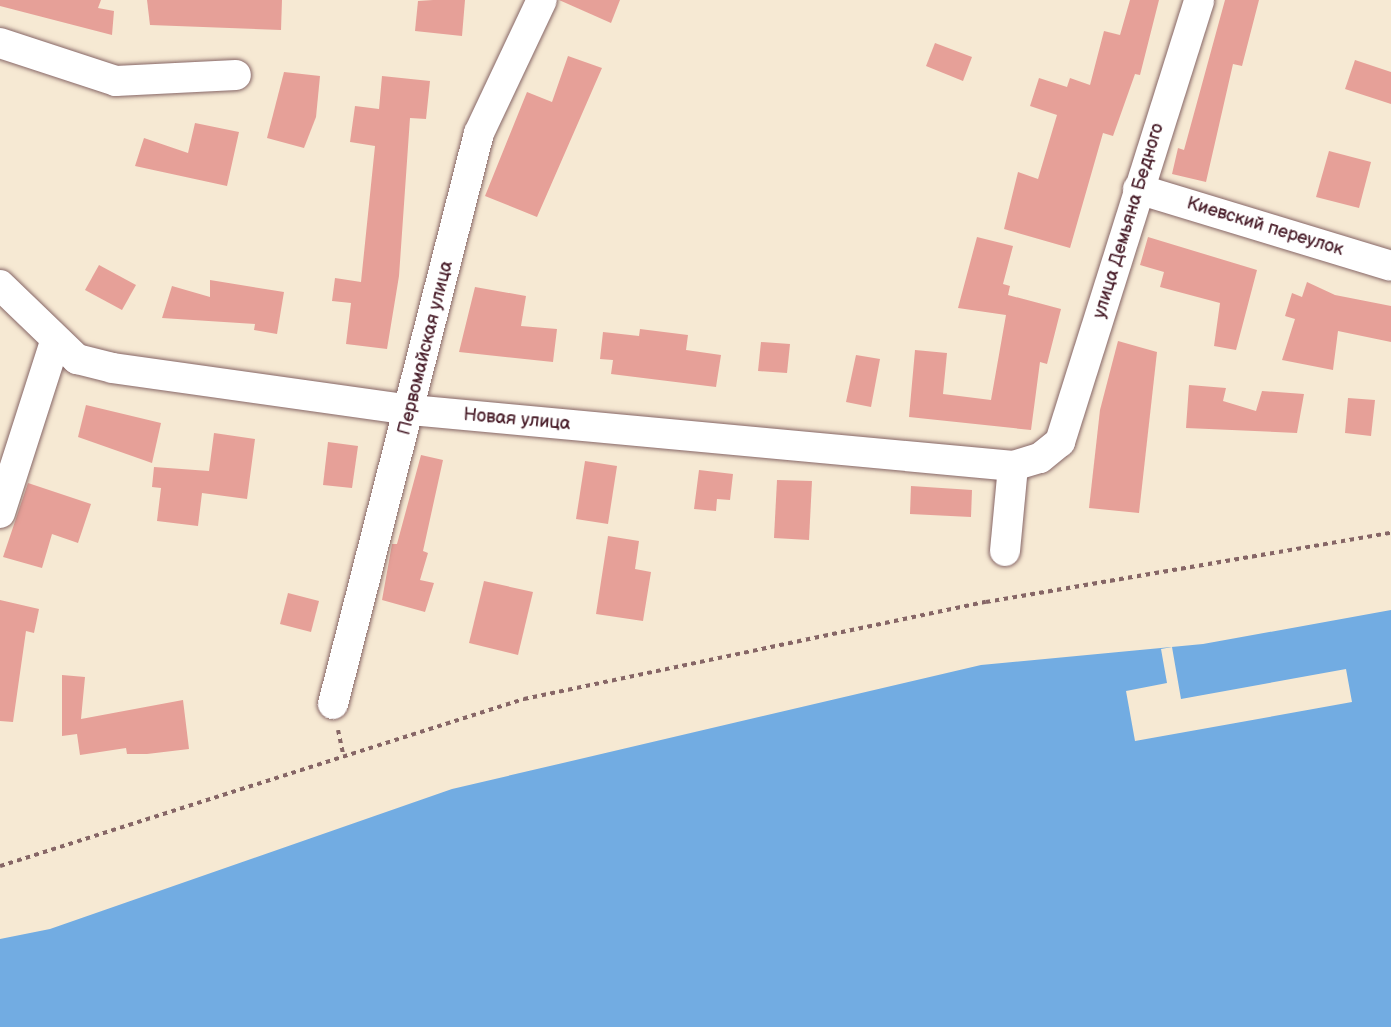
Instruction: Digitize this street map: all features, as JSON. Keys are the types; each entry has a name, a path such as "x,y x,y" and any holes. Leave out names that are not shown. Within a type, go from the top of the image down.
{"street":[{"name":"Первомайская улица","path":"333,704 411,410 479,133 542,0"},
{"name":"улица Демьяна Бедного","path":"1060,442 1199,0"},
{"path":"0,43 116,81 236,75"},
{"name":"Киевский переулок","path":"1138,189 1391,266"},
{"name":"Новая улица","path":"0,285 55,342 77,359 112,368 411,410 1013,466 1040,458 1060,442"},
{"path":"0,513 55,342"},
{"path":"1005,551 1013,466"}],"path":[{"path":"0,866 524,699 975,604 1391,533"}],"water":[{"path":"1391,610 1391,1027 0,1027 0,939 50,929 452,789 981,665 1203,644"}],"pier":[{"path":"1172,647 1181,699 1346,669 1352,702 1135,741 1126,691 1167,683 1161,649"}],"building":[{"path":"0,0 101,0 98,8 114,11 112,35 0,6"},
{"path":"147,0 282,0 281,30 150,25"},
{"path":"465,0 462,36 415,31 418,1"},
{"path":"559,0 620,0 611,23"},
{"path":"1130,0 1159,0 1140,75 1135,74 1113,136 1103,133 1070,248 1004,229 1018,172 1038,179 1057,115 1030,106 1039,78 1067,87 1070,78 1090,85 1104,31 1120,35"},
{"path":"1225,0 1259,0 1242,66 1233,64 1206,182 1172,174 1178,148 1184,150"},
{"path":"935,43 972,57 963,81 926,66"},
{"path":"568,56 602,68 537,217 485,196 527,92 552,102"},
{"path":"1355,60 1391,72 1391,104 1345,89"},
{"path":"284,72 320,76 316,117 304,148 267,138"},
{"path":"382,76 430,81 426,119 410,118 399,276 387,349 346,344 351,303 332,301 335,278 361,282 375,146 350,142 355,106 379,109"},
{"path":"195,123 239,132 227,186 135,166 144,138 188,153"},
{"path":"1329,151 1371,162 1359,208 1316,197"},
{"path":"977,237 1013,246 1003,284 1010,286 1008,295 1061,309 1047,364 1040,362 1031,430 909,417 915,350 947,353 943,394 991,400 1006,315 958,308"},
{"path":"1148,237 1257,270 1236,350 1214,346 1220,303 1160,287 1164,272 1140,265"},
{"path":"99,265 136,285 122,310 85,290"},
{"path":"210,280 284,292 277,334 254,330 255,324 162,318 172,286 210,297"},
{"path":"1307,282 1335,295 1391,306 1391,342 1338,331 1333,370 1282,360 1295,319 1285,316 1292,293 1302,297"},
{"path":"475,287 526,296 521,326 557,329 553,362 459,352"},
{"path":"640,329 688,335 686,350 721,355 716,387 611,374 613,360 600,359 603,332 639,336"},
{"path":"1118,341 1157,352 1139,513 1089,508 1100,410"},
{"path":"761,342 790,344 787,373 758,371"},
{"path":"856,355 880,359 871,407 846,402"},
{"path":"1189,385 1226,388 1223,401 1256,411 1262,391 1304,394 1297,433 1186,428"},
{"path":"1348,398 1375,400 1371,436 1345,433"},
{"path":"86,405 161,423 152,463 78,437"},
{"path":"214,433 255,439 247,499 202,493 198,526 157,521 161,488 152,487 154,467 209,471"},
{"path":"328,442 358,446 352,488 323,485"},
{"path":"421,455 443,460 423,551 428,553 420,580 434,583 425,612 382,600 392,544 397,544"},
{"path":"585,461 617,466 608,524 576,519"},
{"path":"699,470 733,474 730,500 717,499 716,511 694,509"},
{"path":"777,480 812,481 809,540 774,538"},
{"path":"28,483 91,504 78,543 52,534 42,568 3,557"},
{"path":"911,486 972,490 971,517 910,514"},
{"path":"608,536 639,541 635,569 651,572 643,621 596,614"},
{"path":"484,581 533,592 518,655 469,643"},
{"path":"288,593 319,601 311,632 280,624"},
{"path":"0,600 39,609 34,633 26,631 13,722 0,721"},
{"path":"62,675 85,677 81,719 183,700 189,749 127,754 126,748 80,755 77,734 62,736"}]}
